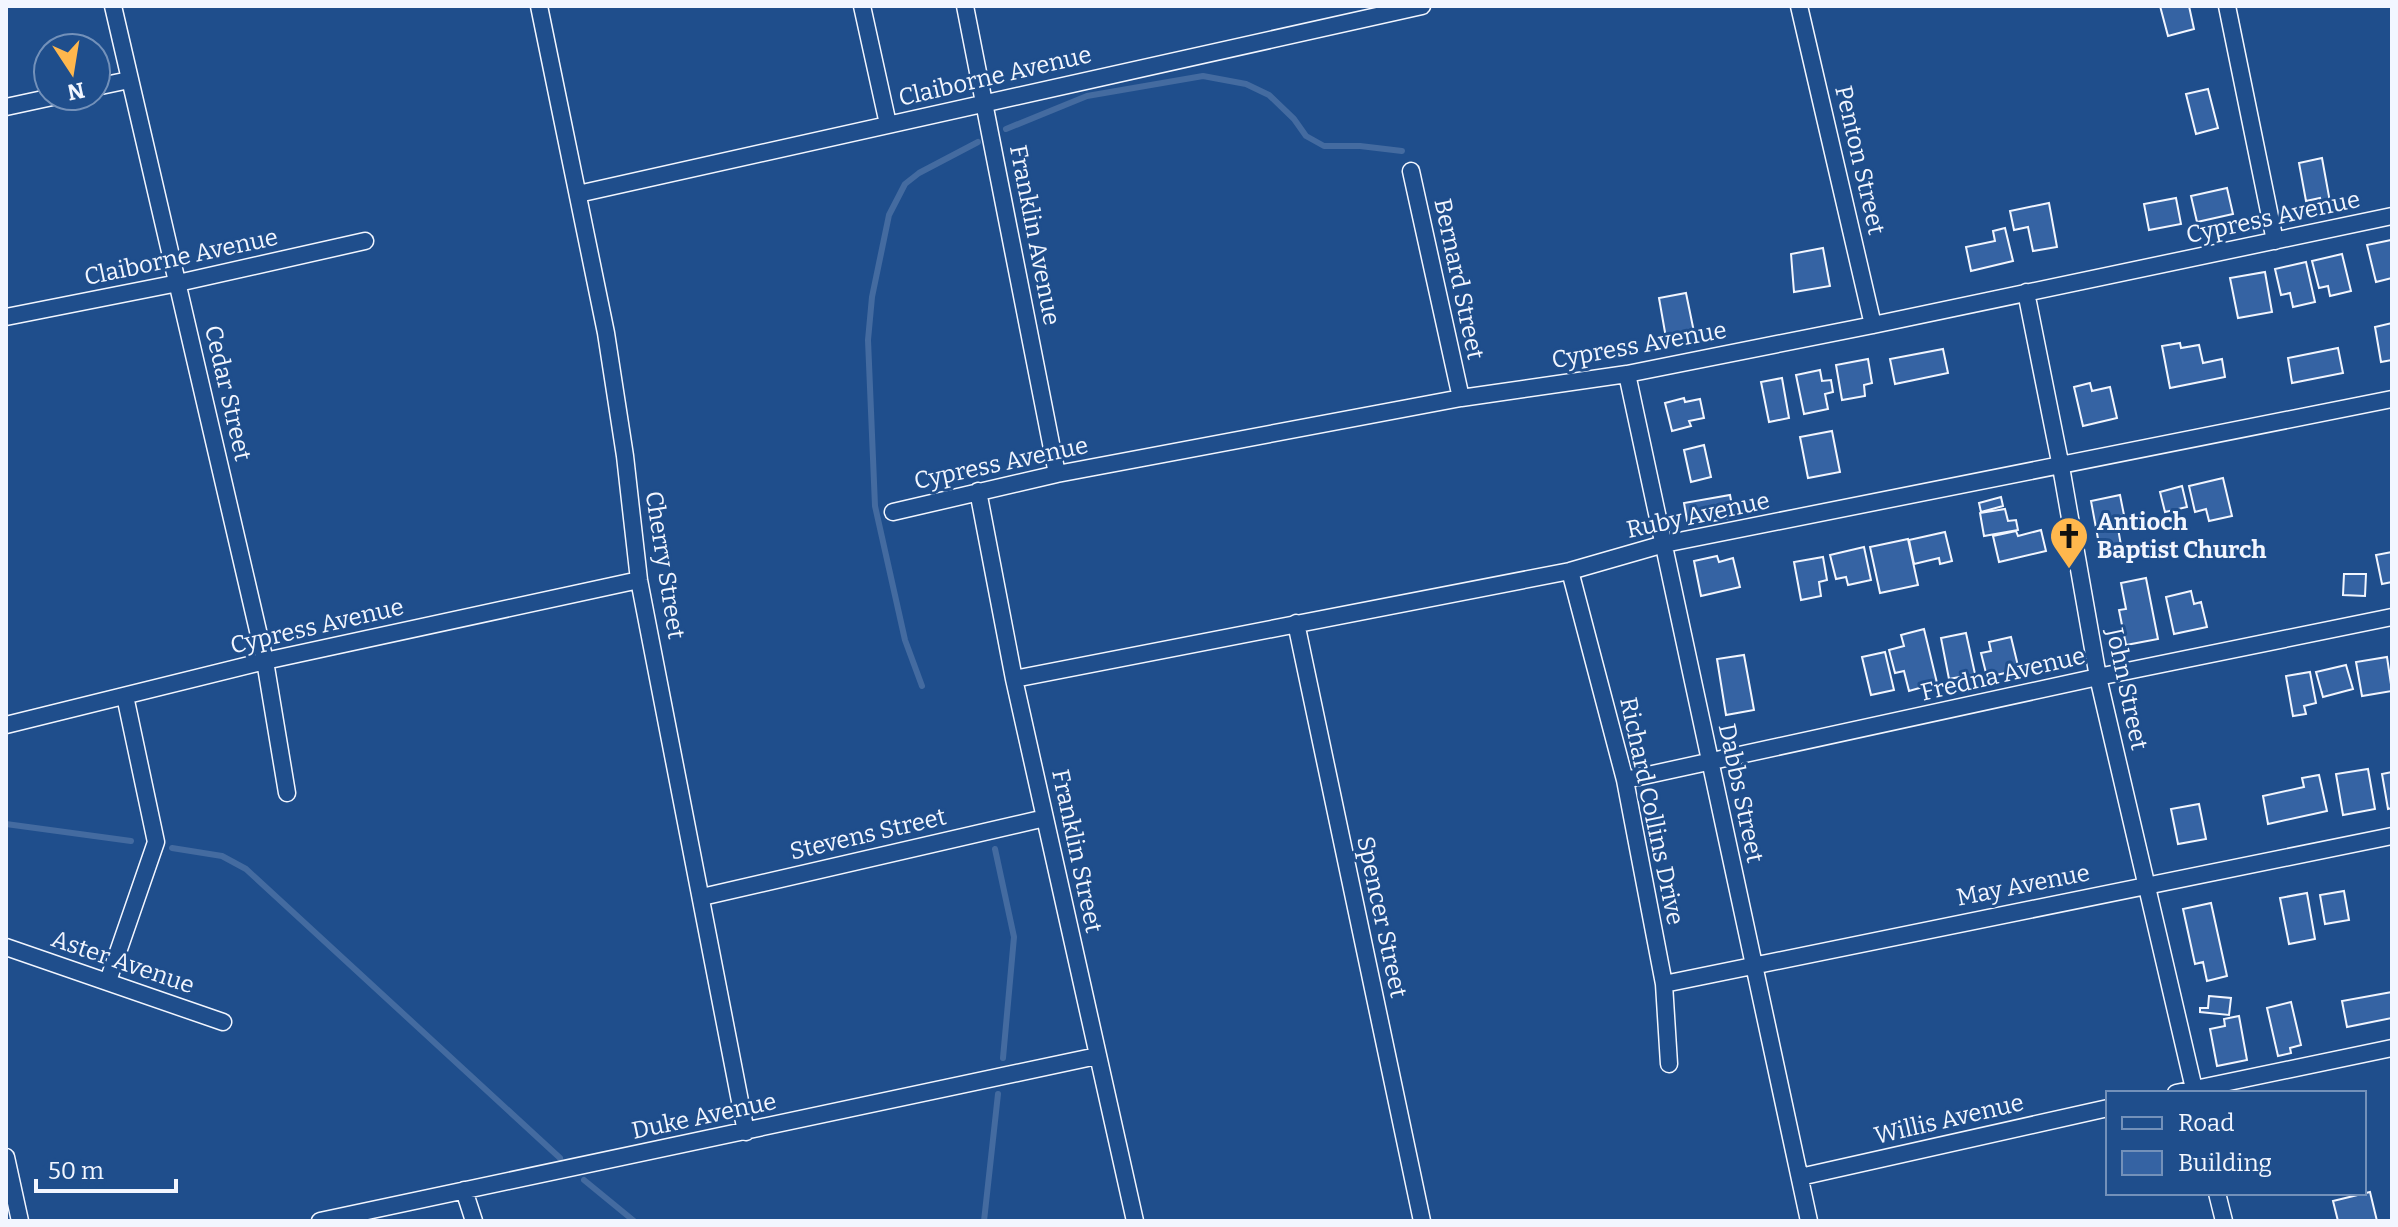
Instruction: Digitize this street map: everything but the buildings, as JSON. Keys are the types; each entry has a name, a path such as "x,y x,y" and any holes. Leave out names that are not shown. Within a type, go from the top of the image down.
{"street":[{"name":"Cedar Street","path":"113,6 265,661 287,793"},
{"name":"Cherry Street","path":"539,6 616,394 639,580 746,1132"},
{"path":"862,6 888,124"},
{"name":"Franklin Avenue","path":"965,6 1057,474"},
{"name":"Claiborne Avenue","path":"578,194 1383,10 1422,6"},
{"name":"Penton Street","path":"1799,6 1873,325"},
{"path":"2227,6 2275,241"},
{"path":"112,84 129,80"},
{"path":"6,107 32,101"},
{"name":"Bernard Street","path":"1411,171 1461,398"},
{"name":"Cypress Avenue","path":"893,512 1057,474 1461,398 1627,374 2392,216"},
{"name":"Claiborne Avenue","path":"6,317 365,241"},
{"name":"John Street","path":"2026,292 2098,677 2195,1091"},
{"name":"Dabbs Street","path":"1627,374 1809,1221"},
{"name":"Ruby Avenue","path":"1014,679 1570,571 1664,544 2392,399"},
{"name":"Franklin Street","path":"978,491 1014,679 1135,1221"},
{"name":"Richard Collins Drive","path":"1570,571 1625,780 1664,984 1669,1064"},
{"name":"Cypress Avenue","path":"6,725 265,661 639,580"},
{"name":"Fredna Avenue","path":"1625,780 2098,677 2392,617"},
{"name":"Spencer Street","path":"1296,623 1422,1221"},
{"path":"108,981 156,842 125,696"},
{"name":"Stevens Street","path":"702,897 1045,818"},
{"name":"May Avenue","path":"1664,984 2392,836"},
{"name":"Aster Avenue","path":"6,947 223,1022"},
{"path":"2195,1091 2392,1048"},
{"name":"Duke Avenue","path":"320,1221 1097,1056"},
{"name":"Willis Avenue","path":"1800,1177 2106,1108"},
{"path":"6,1157 20,1221"},
{"path":"464,1190 474,1221"},
{"path":"2218,1195 2224,1221"}],"waterway":[{"path":"1006,129 1087,96 1203,76 1246,84 1269,95 1294,119 1306,136 1324,146 1402,151"},
{"path":"922,686 905,640 875,506 868,340 872,297 889,215 905,184 919,173 978,142"},
{"path":"6,824 131,841"},
{"path":"172,848 222,856 246,869 560,1158"},
{"path":"995,849 1014,937 1003,1058"},
{"path":"984,1221 998,1094"},
{"path":"584,1180 634,1221"}],"place":[{"name":"Antioch Baptist Church","path":"2069,570"}]}
